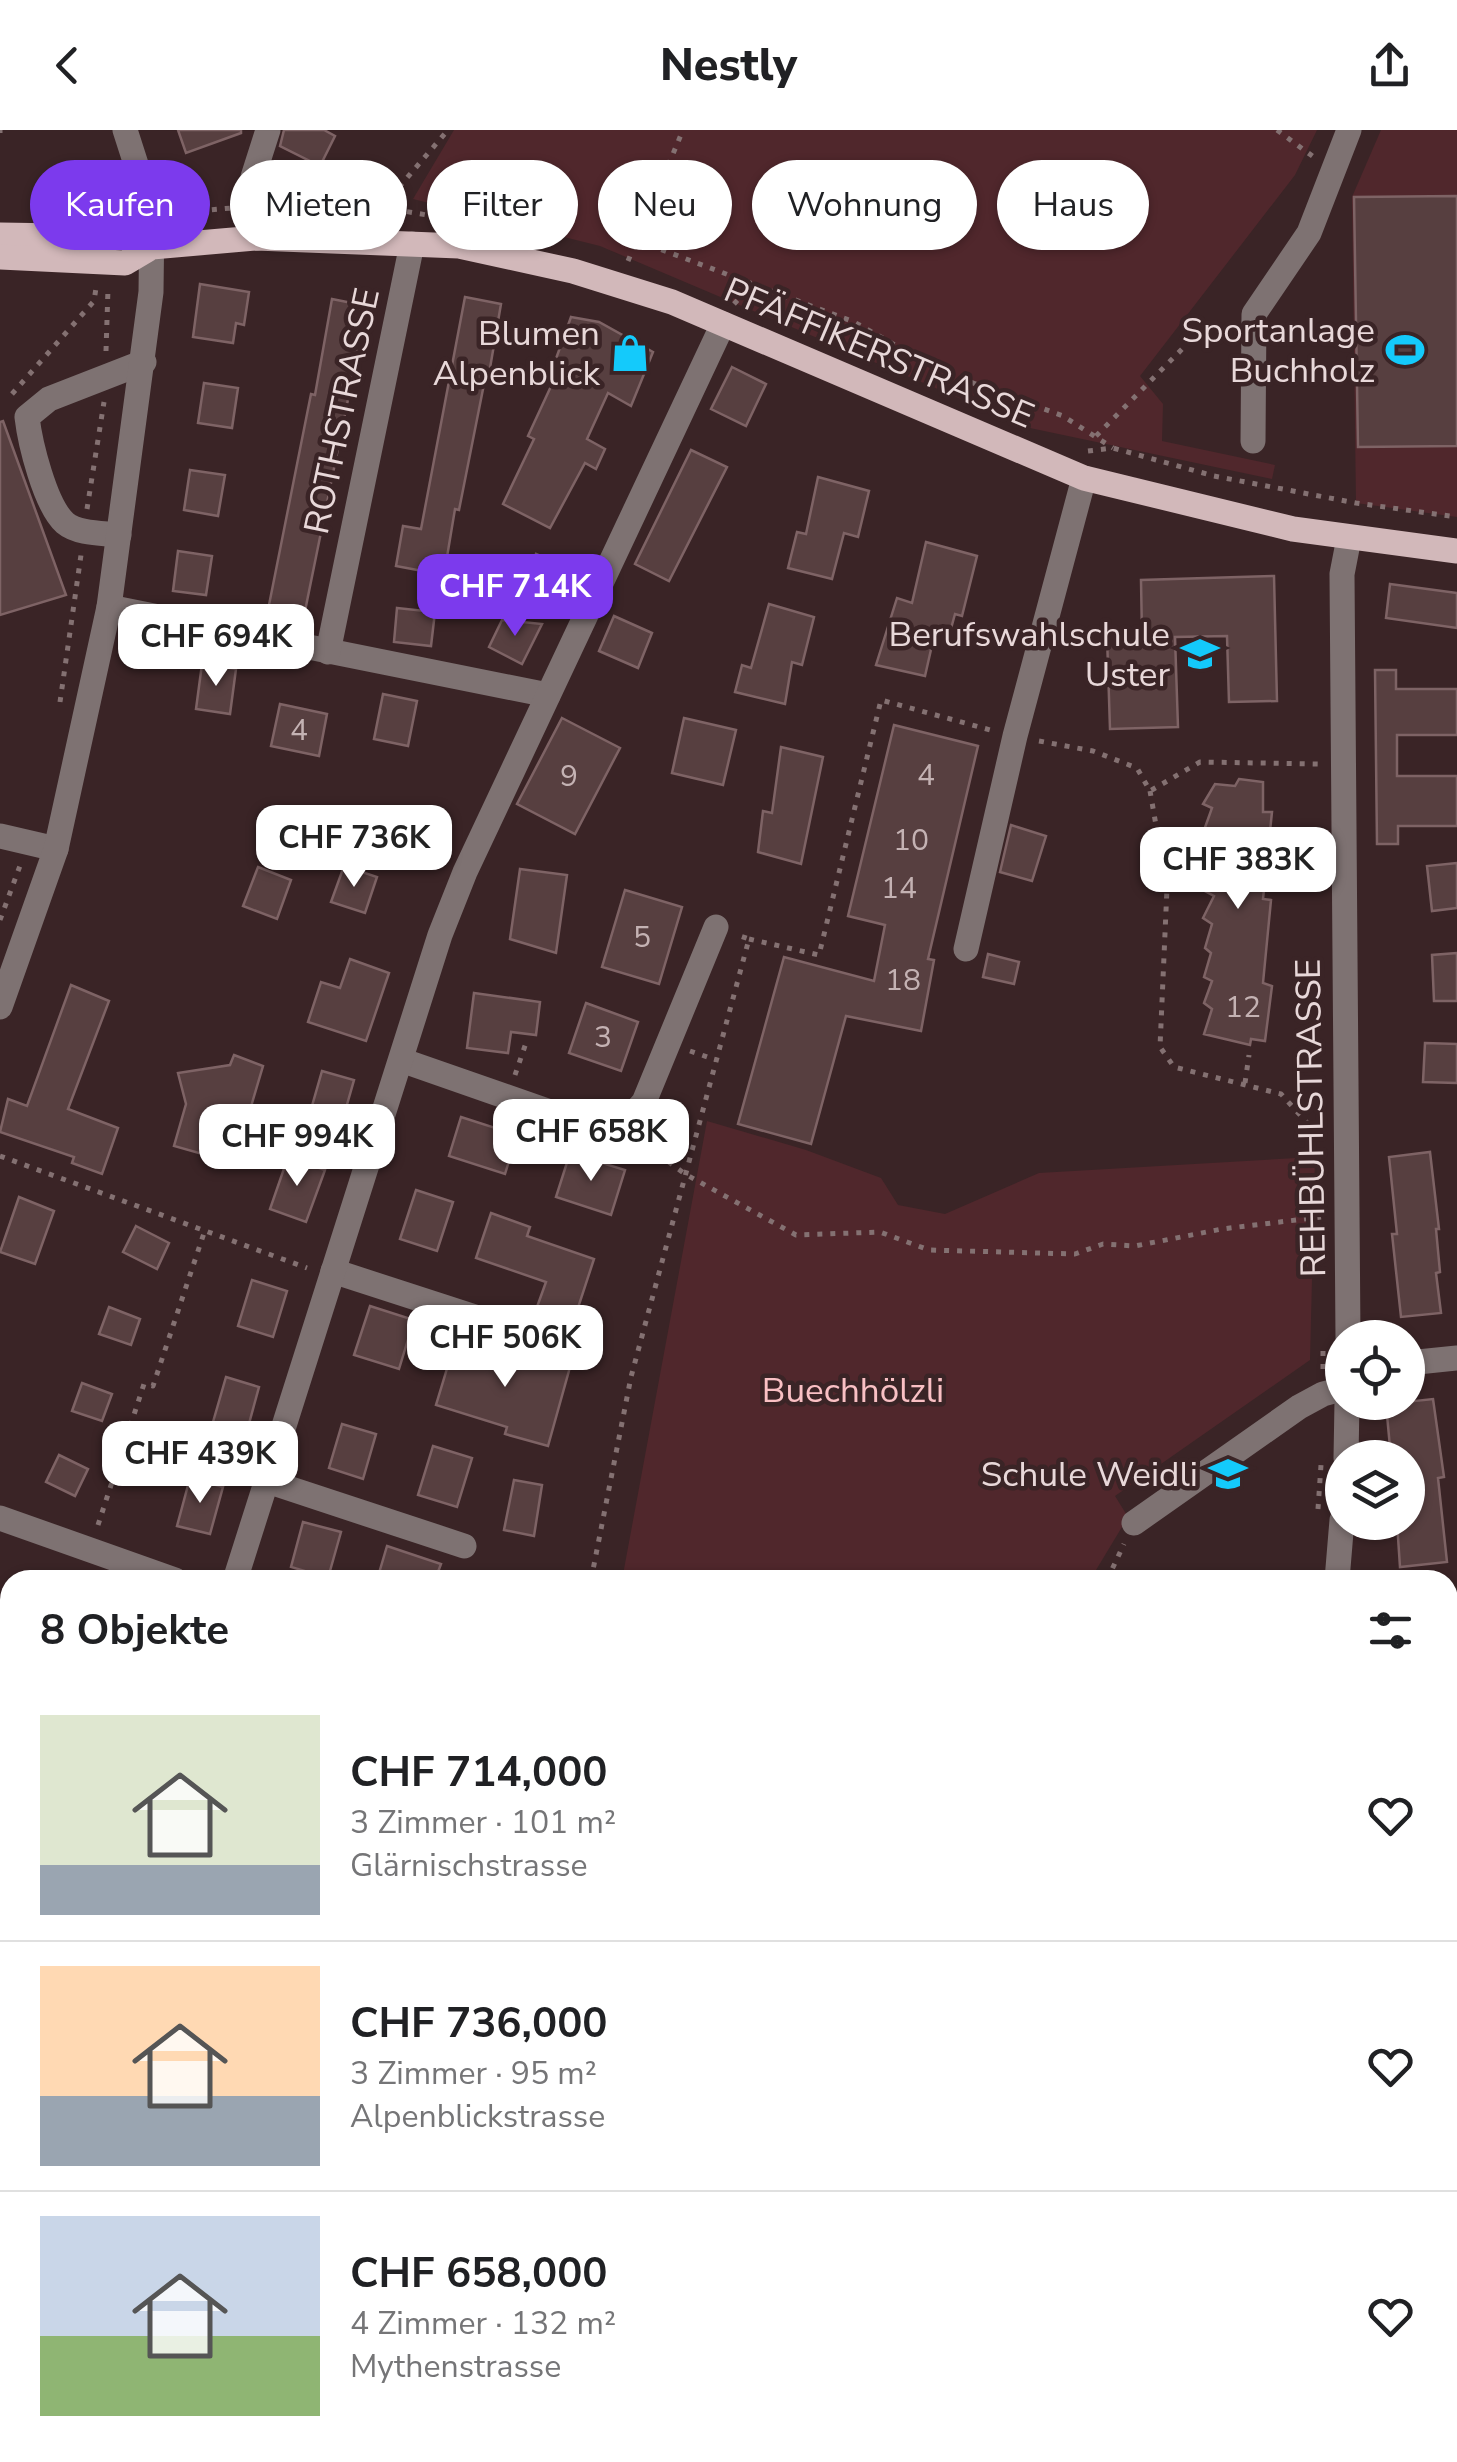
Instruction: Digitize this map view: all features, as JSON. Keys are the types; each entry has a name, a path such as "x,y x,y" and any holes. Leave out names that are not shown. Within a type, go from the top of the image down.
{"main road":[{"path":"0,236 30,236"},
{"name":"PFÄFFIKERSTRASSE","path":"407,244 460,246 524,258 728,315 1084,478 1230,516 1349,538 1457,551"},
{"path":"0,257 125,263 147,250"}],"street":[{"path":"125,130 135,160"},
{"path":"259,160 268,130"},
{"path":"1252,441 1254,314 1309,233 1349,130"},
{"name":"ROTHSTRASSE","path":"328,652 412,244"},
{"path":"0,1007 56,849 109,607 144,362 152,250"},
{"path":"238,1570 446,920 728,315"},
{"path":"120,534 84,531 66,524 52,504 29,438 26,417 48,399 144,362"},
{"path":"966,948 1015,736 1084,478"},
{"name":"REHBÜHLSTRASSE","path":"1348,1320 1342,574 1349,538"},
{"path":"109,607 548,695"},
{"path":"0,836 56,849"},
{"path":"401,1060 596,1128 619,1124 634,1115 644,1102 716,928"},
{"path":"333,1274 546,1340"},
{"path":"1425,1361 1457,1358"},
{"path":"1134,1523 1299,1406 1325,1393"},
{"path":"267,1480 464,1546"},
{"path":"0,1518 147,1570"},
{"path":"1337,1570 1340,1540"}],"path":[{"path":"407,176 448,130"},
{"path":"671,160 683,130"},
{"path":"1277,130 1334,167"},
{"path":"626,265 633,250"},
{"path":"662,250 854,322 943,372 1063,416 1112,448"},
{"path":"728,315 753,284"},
{"path":"7,400 94,302 96,288"},
{"path":"57,719 104,416 108,289"},
{"path":"1096,436 1198,334"},
{"path":"1214,476 1457,517"},
{"path":"716,928 819,955 880,700 1093,752 1137,768 1150,790 1167,888 1160,1047 1174,1067 1281,1094 1322,1138"},
{"path":"1150,790 1200,762 1319,764"},
{"path":"0,920 29,843"},
{"path":"593,1570 631,1377 749,939"},
{"path":"508,1097 527,1040"},
{"path":"1245,1084 1250,1056"},
{"path":"619,1124 685,1174 796,1235 880,1232 929,1250 1075,1254 1103,1244 1135,1246 1222,1229 1322,1217"},
{"path":"0,1156 333,1274"},
{"path":"90,1550 144,1384 153,1386 205,1230"},
{"path":"1112,1570 1134,1523"}],"green space":[{"path":"454,130 1317,130 1295,175 1140,376 1163,404 1162,441 1275,465 1272,479 1030,428 609,250 732,250 732,160 598,160 598,245 578,240 578,160 436,160"},
{"name":"Sportanlage Buchholz","path":"1381,130 1457,130 1457,517 1356,503 1352,197"},
{"path":"427,175 427,203 413,199"},
{"name":"Buechhölzli","path":"707,1121 806,1150 881,1178 898,1205 945,1214 1039,1173 1315,1157 1310,1360 1115,1496 1128,1517 1096,1570 624,1570"}],"building":[{"path":"178,130 241,130 241,133 186,153"},
{"path":"284,130 324,130 335,136 323,160 308,160 280,146"},
{"name":"Sportanlage Buchholz","path":"1457,196 1457,446 1358,447 1354,197"},
{"path":"200,284 249,292 244,325 236,323 233,343 193,337"},
{"path":"465,297 501,304 444,575 396,566 403,526 421,529"},
{"path":"332,299 367,306 305,611 269,605"},
{"path":"571,317 599,322 653,352 631,406 608,393 587,439 605,449 596,469 585,463 550,528 503,504 534,439 528,436 559,369 553,367"},
{"path":"732,367 766,384 746,426 711,409"},
{"path":"204,383 238,388 232,428 198,423"},
{"path":"3,421 66,595 0,615 0,422"},
{"path":"691,450 727,467 669,581 635,564"},
{"path":"190,470 225,475 218,516 184,510"},
{"path":"818,477 869,491 858,537 844,533 832,579 788,568 797,532 806,534"},
{"path":"926,542 977,556 962,616 955,614 949,636 935,632 925,676 876,665 897,598 912,603"},
{"path":"178,551 212,556 206,595 173,591"},
{"path":"536,554 568,568 556,594 521,588"},
{"path":"1274,576 1277,701 1229,702 1227,636 1175,637 1178,727 1110,729 1107,636 1142,636 1141,580"},
{"path":"1390,584 1457,593 1457,628 1386,618"},
{"path":"769,604 814,617 802,665 792,662 785,704 735,692 742,665 751,668"},
{"path":"397,608 435,612 431,646 394,642"},
{"path":"614,616 652,633 638,668 599,651"},
{"path":"502,620 542,624 522,664 489,647"},
{"path":"202,664 236,669 230,714 196,709"},
{"path":"1375,670 1396,670 1396,689 1457,689 1457,735 1397,735 1397,776 1457,776 1457,826 1398,826 1398,844 1377,844"},
{"path":"383,694 417,701 408,746 374,739"},
{"path":"280,704 327,714 319,756 271,746"},
{"path":"562,718 620,748 575,834 517,804"},
{"path":"684,718 736,730 723,785 672,773"},
{"path":"894,725 978,746 928,959 934,960 921,1031 846,1016 811,1144 738,1124 784,957 874,981 885,925 848,916"},
{"path":"781,747 823,757 801,864 758,852 763,811 772,813"},
{"path":"1239,779 1263,782 1263,812 1272,812 1263,899 1271,900 1263,983 1272,986 1265,1041 1251,1039 1250,1045 1204,1034 1212,1009 1204,1003 1212,981 1204,977 1211,953 1205,948 1212,924 1203,918 1214,896 1205,891 1211,867 1203,862 1211,836 1203,833 1212,808 1203,804 1215,784 1235,786"},
{"path":"1011,825 1046,836 1032,881 1000,872"},
{"path":"1457,863 1457,908 1432,911 1427,866"},
{"path":"344,866 377,877 365,913 331,902"},
{"path":"258,867 291,880 277,919 243,906"},
{"path":"520,869 567,875 556,953 510,939"},
{"path":"625,890 682,907 659,984 602,967"},
{"path":"1457,953 1457,1001 1434,1001 1432,955"},
{"path":"988,954 1019,962 1014,984 983,977"},
{"path":"350,959 389,973 366,1041 308,1022 321,982 340,988"},
{"path":"71,985 109,1001 68,1109 118,1128 102,1174 72,1163 74,1157 0,1132 8,1099 27,1106"},
{"path":"474,993 540,1002 536,1035 511,1032 508,1053 467,1048"},
{"path":"586,1003 638,1022 621,1071 569,1053"},
{"path":"1425,1043 1457,1044 1457,1083 1423,1082"},
{"path":"234,1055 263,1066 242,1137 229,1134 220,1159 174,1146 186,1104 178,1073 230,1065"},
{"path":"322,1071 354,1080 340,1129 308,1120"},
{"path":"461,1117 517,1135 505,1174 449,1156"},
{"path":"1430,1152 1439,1229 1440,1272 1436,1273 1441,1313 1401,1317 1389,1157"},
{"path":"570,1153 625,1170 611,1215 556,1197"},
{"path":"288,1157 325,1170 306,1222 270,1209"},
{"path":"416,1190 453,1202 437,1251 400,1239"},
{"path":"19,1197 54,1211 35,1264 0,1252"},
{"path":"491,1213 530,1227 527,1236 594,1259 574,1320 537,1307 546,1282 476,1258"},
{"path":"136,1226 169,1243 157,1269 123,1252"},
{"path":"252,1280 287,1291 273,1337 238,1326"},
{"path":"370,1306 414,1320 399,1369 354,1355"},
{"path":"109,1307 140,1319 131,1345 99,1334"},
{"path":"456,1339 525,1360 527,1353 570,1367 548,1446 505,1434 507,1427 436,1405"},
{"path":"226,1377 259,1387 247,1431 213,1422"},
{"path":"82,1383 112,1394 102,1421 72,1411"},
{"path":"1433,1399 1444,1477 1438,1478 1447,1562 1400,1567 1398,1540 1425,1540 1425,1440 1389,1440 1387,1420 1425,1420 1425,1400"},
{"path":"342,1424 376,1434 363,1479 329,1468"},
{"path":"433,1446 472,1458 457,1507 418,1495"},
{"path":"59,1455 88,1469 75,1496 46,1482"},
{"path":"190,1478 223,1487 210,1534 177,1526"},
{"path":"514,1480 542,1485 534,1536 504,1530"},
{"path":"303,1522 341,1532 330,1570 291,1567"},
{"path":"387,1546 441,1564 439,1570 380,1570"}],"place":[{"name":"Sportanlage Buchholz","path":"1405,350"},
{"name":"Blumen Alpenblick","path":"630,353"},
{"name":"Berufswahlschule Uster","path":"1200,654"},
{"name":"Schule Weidli","path":"1228,1474"}]}
